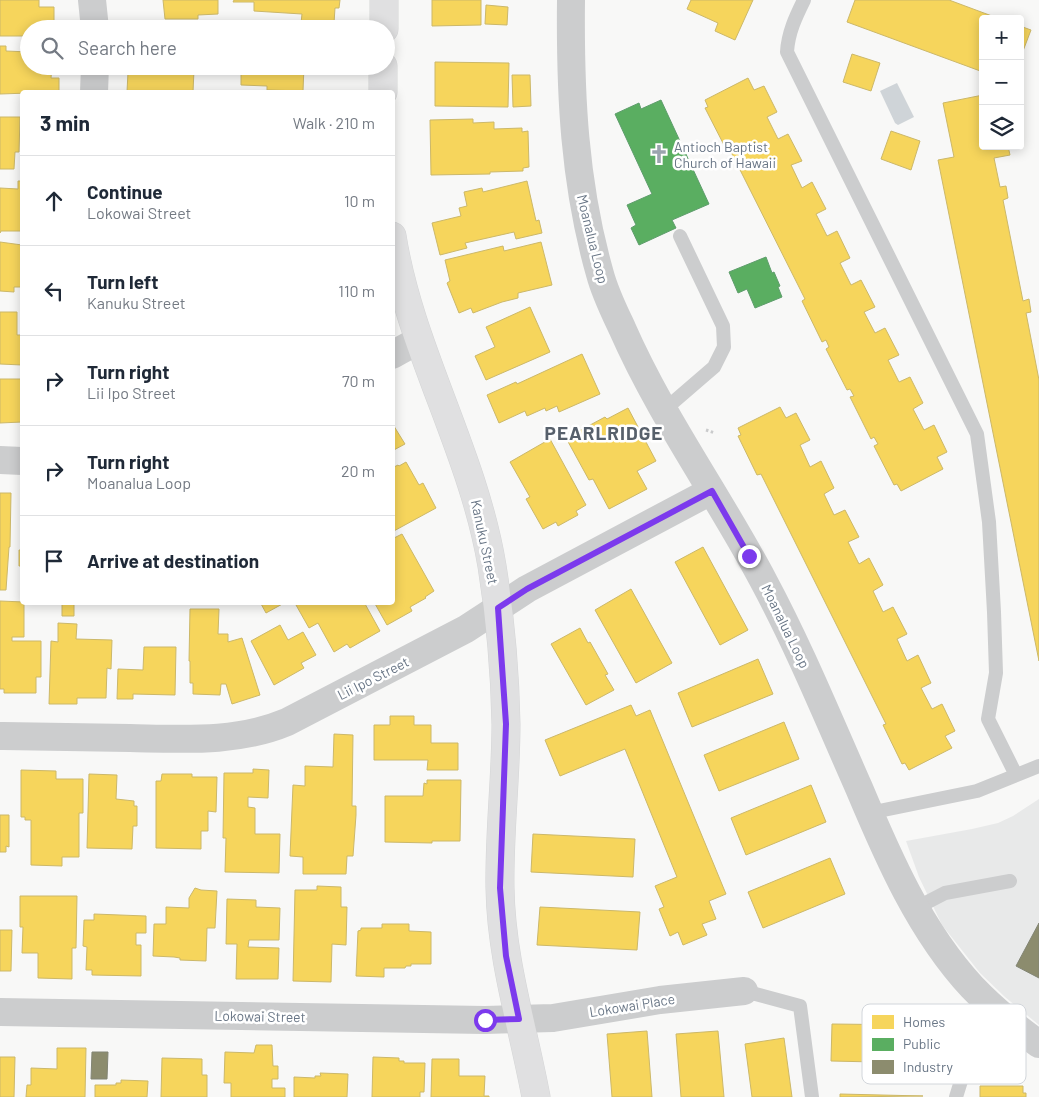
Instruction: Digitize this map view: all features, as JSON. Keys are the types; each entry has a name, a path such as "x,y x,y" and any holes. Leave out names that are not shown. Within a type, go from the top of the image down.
{"street":[{"path":"92,0 94,20"},
{"path":"384,0 384,20"},
{"name":"Moanalua Loop","path":"571,0 570,54 574,134 580,184 600,277 637,362 663,411 712,491 790,631 889,857 916,908 956,968 990,1004"},
{"path":"94,90 95,75"},
{"path":"383,75 383,90"},
{"name":"Kanuku Street","path":"395,251 419,340 464,457 479,508 490,558 498,608 506,724 500,898 506,956 536,1097"},
{"path":"395,353 419,340"},
{"path":"0,460 20,462"},
{"name":"Lii Ipo Street","path":"0,736 180,739 253,734 287,722 390,670 466,629 527,589 712,491"},
{"name":"Lokowai Place","path":"519,1019 553,1018 670,999 744,991"},
{"name":"Lokowai Street","path":"0,1012 475,1020 519,1019"},
{"name":"Moanalua Loop","path":"1026,1035 1039,1044"}],"lane":[{"path":"804,0 795,20 787,52 977,434 989,522 994,612 996,673 988,720 1016,774"},
{"path":"663,411 714,367 724,347 723,326 680,236"},
{"path":"869,813 977,792 1016,774 1039,766"},
{"path":"916,908 946,893 1010,881"},
{"path":"744,991 800,1006 812,1097"},
{"path":"956,1097 960,1084"}],"shaded area":[{"path":"897,83 914,117 898,125 895,123 880,91"},
{"path":"1039,799 1039,1025 1026,1014 1026,1004 1014,1004 980,973 942,925 919,877 906,841 998,823 1013,816"}],"building: Homes":[{"path":"0,0 39,0 39,7 54,7 54,20 20,20 20,36 0,36"},
{"path":"163,0 218,0 218,14 198,15 198,19 165,19"},
{"path":"234,0 340,0 339,8 335,8 334,20 301,20 302,14 254,11 254,2 233,2"},
{"path":"432,0 481,0 481,25 432,26"},
{"path":"691,0 753,0 735,40 715,31 718,23 687,9"},
{"path":"855,0 949,0 989,15 979,15 979,71 847,22"},
{"path":"486,5 508,7 507,25 485,24"},
{"path":"1024,27 1031,30 1024,48"},
{"path":"0,46 6,46 6,51 20,52 20,75 51,75 51,78 59,78 59,90 20,90 20,93 0,94"},
{"path":"852,54 880,63 871,91 843,82"},
{"path":"435,62 509,63 508,107 435,106"},
{"path":"128,75 194,75 193,90 127,90"},
{"path":"241,75 304,75 303,90 267,90 267,86 241,85"},
{"path":"512,75 530,75 531,106 513,107"},
{"path":"748,78 754,90 764,86 777,112 767,117 778,139 788,134 802,161 791,165 802,188 812,182 826,209 816,214 827,236 837,231 850,258 840,263 851,285 861,280 875,307 864,312 875,333 885,328 899,355 888,360 899,382 910,377 923,403 913,409 924,430 934,425 947,452 937,457 943,469 901,491 897,484 894,485 874,446 878,444 874,437 871,439 850,397 854,396 850,389 847,390 826,349 829,347 826,340 822,342 802,301 805,299 728,146 725,147 705,108 708,107 705,100"},
{"path":"979,96 979,150 1009,150 1010,155 994,158 1000,187 1006,186 1008,198 1003,200 1023,301 1029,299 1031,312 1026,313 1039,380 1039,661 938,160 954,157 943,103"},
{"path":"0,117 20,117 19,152 15,152 14,169 0,169"},
{"path":"473,119 473,123 494,122 494,129 522,128 522,132 528,131 529,167 523,168 523,171 490,172 490,174 431,175 430,120"},
{"path":"891,131 920,141 911,170 881,159"},
{"path":"18,181 20,181 20,231 1,231 0,233 0,188 18,189"},
{"path":"527,181 536,221 539,220 542,233 516,239 514,232 465,243 467,248 440,255 432,223 461,216 459,208 467,206 464,192 482,188 483,192"},
{"path":"0,242 20,245 20,287 14,287 14,292 0,291"},
{"path":"541,242 552,285 518,293 518,298 473,313 471,308 459,313 447,283 450,281 445,260 503,246 504,251"},
{"path":"530,307 550,352 486,380 475,356 495,347 486,327"},
{"path":"0,312 17,312 17,335 20,335 20,365 0,364"},
{"path":"582,354 600,394 559,412 557,406 546,411 545,408 527,416 525,411 499,423 487,395 516,382 517,384"},
{"path":"0,379 20,379 20,422 0,423"},
{"path":"780,407 786,418 796,413 810,440 800,445 810,467 821,461 834,488 824,494 834,515 845,510 859,537 848,542 859,564 869,558 883,585 873,591 883,612 893,607 907,634 897,639 907,661 918,655 931,683 921,688 932,709 942,704 955,731 945,736 952,748 909,770 905,763 902,764 883,725 886,724 761,474 757,475 738,436 741,435 738,428"},
{"path":"628,408 656,461 637,471 647,489 609,509 593,479 589,480 566,438 605,417 607,419"},
{"path":"395,428 405,444 395,449"},
{"path":"550,439 586,505 576,511 578,515 558,526 556,522 543,529 526,499 530,497 510,462"},
{"path":"406,462 419,485 423,483 436,508 395,530 395,466"},
{"path":"0,493 11,493 10,547 6,590 0,590"},
{"path":"402,534 434,591 410,607 412,611 387,625 376,605 395,605 395,538"},
{"path":"703,547 748,630 720,645 675,562"},
{"path":"20,550 20,566 19,566"},
{"path":"631,589 672,663 636,683 595,610"},
{"path":"0,601 20,602 20,605 24,605 24,637 12,637 12,641 41,641 41,677 36,677 36,693 4,693 4,689 0,689"},
{"path":"62,605 74,605 74,616 62,616"},
{"path":"262,605 281,605 266,613"},
{"path":"296,605 366,605 380,631 350,648 347,644 334,652 318,623 309,628"},
{"path":"190,609 219,609 218,634 228,634 228,642 242,638 260,695 232,704 226,684 221,684 220,695 193,694 193,683 190,683 189,661"},
{"path":"58,623 77,624 76,639 112,640 111,669 107,668 106,698 77,698 77,704 49,704 51,641 58,642"},
{"path":"280,625 288,640 303,632 316,655 301,663 304,668 274,685 251,641"},
{"path":"580,628 608,674 605,675 614,690 586,705 551,644"},
{"path":"144,647 176,647 175,695 133,694 133,699 117,699 118,669 143,670"},
{"path":"758,659 773,694 692,727 678,693"},
{"path":"631,705 636,716 650,710 726,894 709,901 716,919 702,924 707,935 683,945 678,932 670,936 659,909 664,907 655,886 677,877 625,749 560,776 545,740"},
{"path":"390,716 414,716 414,725 431,725 431,743 458,743 458,770 427,770 428,760 374,760 374,725 390,725"},
{"path":"784,722 799,759 719,791 704,755"},
{"path":"334,734 353,735 352,806 356,806 356,815 353,856 347,856 346,874 303,874 303,857 290,856 293,785 305,786 305,766 333,767"},
{"path":"253,769 269,770 268,798 248,797 248,807 255,808 255,834 280,834 279,873 225,872 226,838 223,838 224,773 253,773"},
{"path":"21,770 56,771 56,779 83,779 83,813 79,813 79,857 62,857 62,866 31,865 31,820 25,820 25,817 21,817"},
{"path":"89,774 117,775 116,799 134,801 134,806 137,806 137,826 133,826 132,849 87,848"},
{"path":"162,774 192,774 192,777 217,777 216,812 208,811 208,831 201,831 201,849 156,848 156,781 161,781"},
{"path":"427,780 461,780 460,841 432,841 432,843 385,842 385,796 423,796 424,783 427,784"},
{"path":"811,785 826,822 746,855 731,818"},
{"path":"0,815 9,815 9,847 6,846 6,852 0,852"},
{"path":"533,834 635,839 633,877 531,872"},
{"path":"830,858 845,894 763,928 748,892"},
{"path":"317,886 341,887 341,907 347,907 346,945 332,944 331,982 293,981 295,890 317,890"},
{"path":"195,888 217,891 215,928 207,928 206,961 153,956 154,924 166,924 166,907 189,908 189,898"},
{"path":"20,896 77,896 76,948 72,948 72,979 38,978 38,953 22,953 23,927 20,927"},
{"path":"227,899 256,900 256,907 280,908 279,940 249,940 248,947 279,948 278,979 236,979 237,944 226,944"},
{"path":"540,907 640,912 637,950 537,945"},
{"path":"94,914 146,916 146,933 136,933 136,945 141,945 141,976 92,975 92,970 86,970 87,947 83,946 84,920 94,920"},
{"path":"382,924 409,924 409,931 431,932 431,964 411,964 411,966 406,966 405,968 384,968 384,977 356,976 358,931 361,928 382,928"},
{"path":"0,930 12,930 11,971 0,971"},
{"path":"832,1024 862,1024 862,1062 831,1061"},
{"path":"647,1031 652,1097 612,1097 607,1034"},
{"path":"718,1031 724,1097 681,1097 676,1034"},
{"path":"784,1038 792,1097 752,1097 745,1044"},
{"path":"256,1045 272,1045 273,1066 278,1066 278,1079 272,1079 272,1088 285,1088 285,1097 231,1097 231,1083 224,1083 225,1052 254,1053"},
{"path":"57,1048 86,1048 85,1097 26,1097 27,1085 31,1085 31,1068 57,1069"},
{"path":"0,1057 15,1057 14,1097 0,1097"},
{"path":"373,1057 399,1058 399,1061 404,1061 404,1063 425,1063 424,1092 420,1092 420,1097 372,1097"},
{"path":"162,1058 202,1059 202,1075 207,1075 207,1097 161,1097"},
{"path":"432,1059 459,1059 459,1076 485,1076 484,1096 489,1097 431,1097"},
{"path":"320,1073 348,1074 347,1097 294,1097 294,1077 315,1078 315,1076 321,1076"},
{"path":"121,1080 148,1081 147,1097 95,1097 95,1085 116,1085 116,1083 121,1083"},
{"path":"980,1086 1023,1086 1023,1093 1026,1093 1026,1097 980,1097"},
{"path":"840,1094 923,1096 840,1097"}],"building: Public":[{"name":"Antioch Baptist Church of Hawaii","path":"661,100 709,204 672,220 676,228 639,245 631,228 636,225 627,205 652,194 615,114 639,103 641,109"},
{"path":"766,257 772,273 774,272 780,286 778,287 782,297 755,308 747,289 738,293 729,272"}],"building: Industry":[{"path":"1039,923 1039,978 1016,966"},
{"path":"92,1052 108,1052 107,1079 91,1079"}],"place":[{"name":"Antioch Baptist Church of Hawaii","path":"659,154"}],"district":[{"name":"PEARLRIDGE","path":"604,432"}],"route":[{"path":"485,1020 519,1019 506,956 500,888 506,724 498,608 527,589 712,491 749,556"}]}
